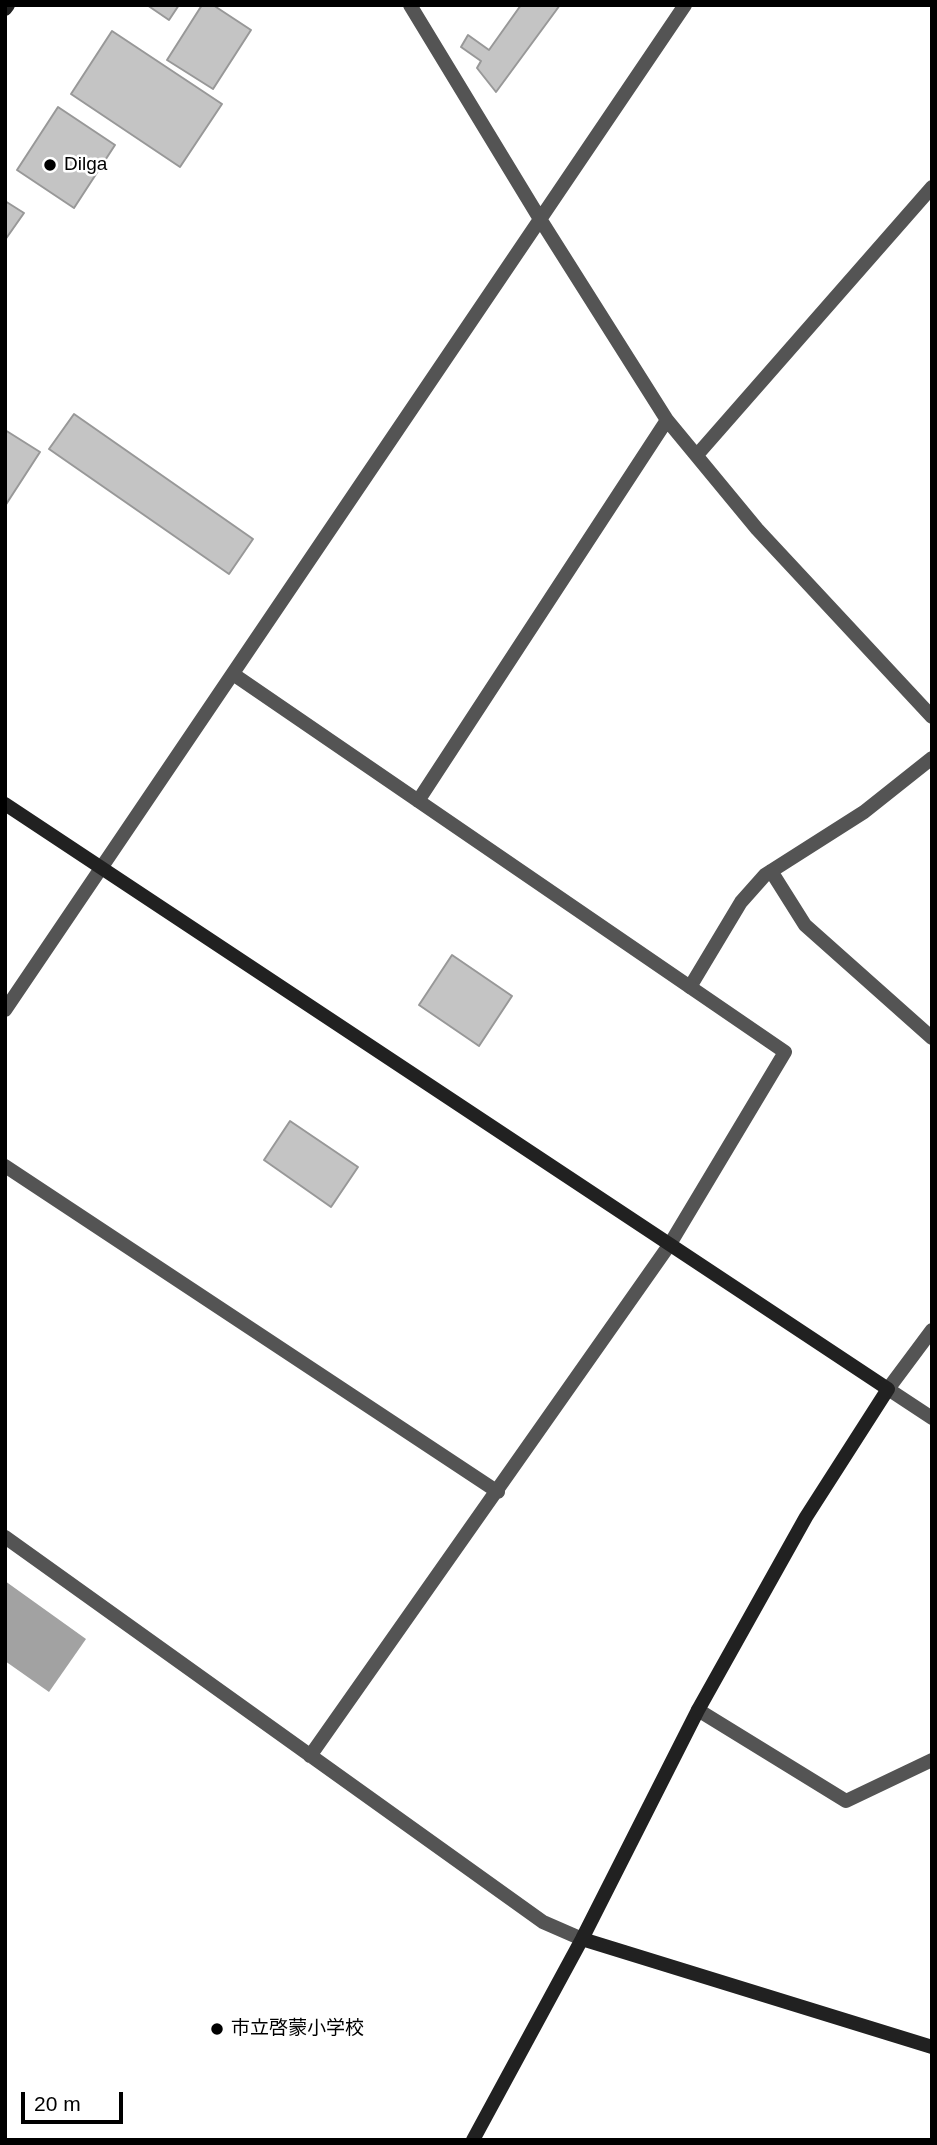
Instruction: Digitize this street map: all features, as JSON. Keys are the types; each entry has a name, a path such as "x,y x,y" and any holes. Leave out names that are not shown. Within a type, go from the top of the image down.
{"street":[{"path":"410,5 540,219 667,420 757,528 932,717"},
{"path":"5,1010 685,5"},
{"path":"697,455 932,187"},
{"path":"418,801 667,420"},
{"path":"233,674 785,1052 670,1244 310,1756"},
{"path":"690,988 741,902 765,875 864,813 932,758"},
{"path":"5,804 932,1418"},
{"path":"771,872 805,925 932,1038"},
{"path":"5,1166 498,1492"},
{"path":"473,2140 582,1939 698,1710 806,1517 888,1389 932,1331"},
{"path":"5,1537 543,1922 582,1939 932,2047"},
{"path":"698,1710 846,1801 932,1759"}],"shaded area":[{"path":"5,1581 86,1639 49,1692 5,1661"}],"building":[{"path":"147,5 179,5 169,20"},
{"path":"202,5 213,5 251,30 213,89 167,60"},
{"path":"521,5 560,5 496,92 477,68 481,61 461,47 468,35 489,50"},
{"path":"112,31 222,104 180,167 71,94"},
{"path":"58,107 115,145 74,208 17,170"},
{"path":"5,201 24,213 5,240"},
{"path":"74,414 253,539 229,574 49,449"},
{"path":"5,430 40,452 5,506"},
{"path":"452,955 512,996 479,1046 419,1005"},
{"path":"290,1121 358,1167 331,1207 264,1160"}],"place":[{"name":"Dilga","path":"50,165"},
{"name":"市立啓蒙小学校","path":"217,2029"}]}
